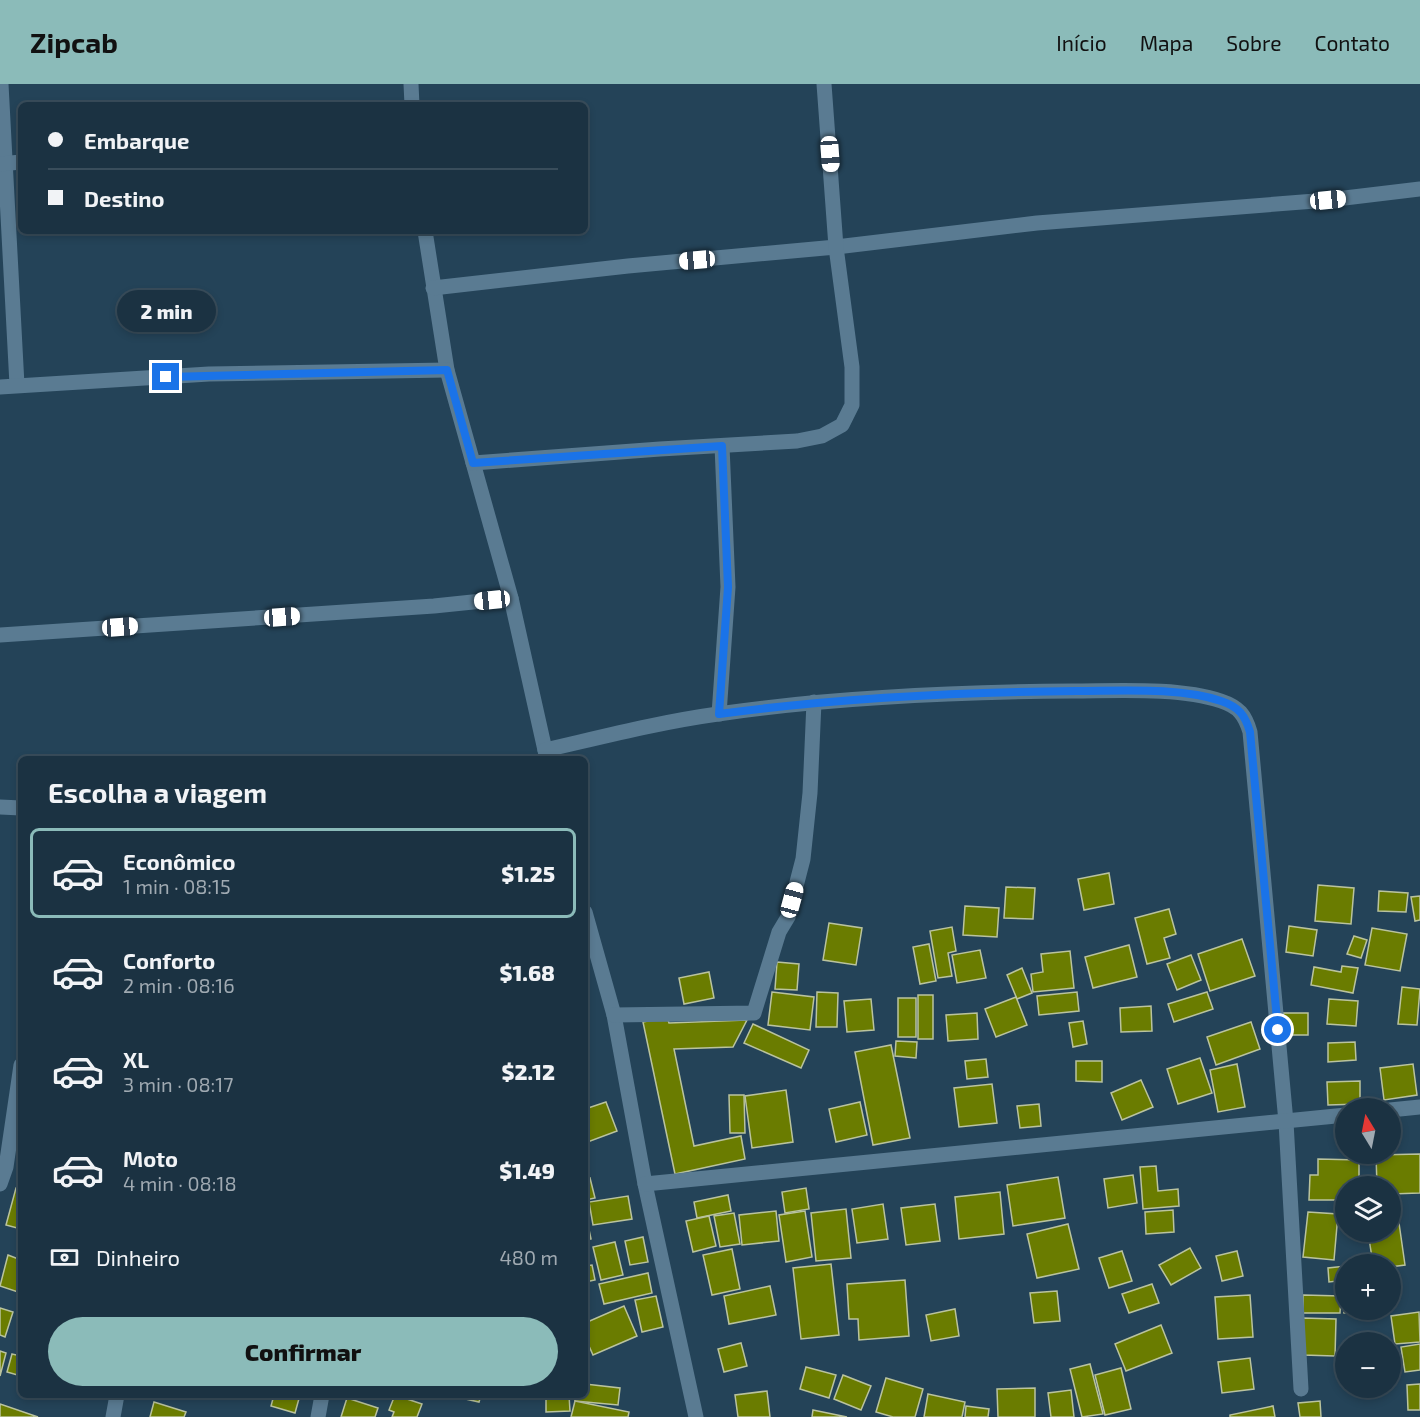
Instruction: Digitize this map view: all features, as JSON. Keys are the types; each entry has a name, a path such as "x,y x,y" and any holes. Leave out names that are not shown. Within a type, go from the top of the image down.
{"street":[{"path":"1,84 2,164 17,385"},
{"path":"411,84 412,102"},
{"path":"473,463 797,441 822,436 842,425 852,405 852,367 837,247 824,84"},
{"path":"2,164 18,162"},
{"path":"433,288 628,266 837,247 1037,223 1328,200 1420,189"},
{"path":"425,234 447,370 511,598 546,754 680,720 719,714 814,702 966,693 1134,691 1200,696 1223,701 1245,716 1250,732 1286,1122 1301,1389"},
{"path":"0,387 209,374 447,370"},
{"path":"719,714 728,587 722,446"},
{"path":"0,635 434,606 511,598"},
{"path":"614,1015 754,1013 777,946 779,932 788,917 803,860 810,793 814,702"},
{"path":"0,807 18,808"},
{"path":"588,923 614,1015 645,1184 696,1417"},
{"path":"0,1184 6,1167 18,1085"},
{"path":"1401,1109 1420,1107"},
{"path":"645,1184 1335,1116"},
{"path":"113,1417 116,1398"},
{"path":"318,1417 321,1398"}],"building":[{"path":"1109,873 1114,904 1084,910 1078,879"},
{"path":"1318,885 1354,888 1351,924 1315,921"},
{"path":"1006,887 1035,888 1033,919 1004,918"},
{"path":"1379,891 1408,893 1406,912 1378,911"},
{"path":"1420,896 1420,920 1415,921 1411,897"},
{"path":"965,906 999,908 997,937 963,935"},
{"path":"1169,909 1176,934 1164,938 1170,958 1147,964 1135,918"},
{"path":"829,923 862,928 856,965 823,960"},
{"path":"1289,926 1317,930 1313,956 1286,952"},
{"path":"952,927 956,951 948,953 952,976 938,978 930,931"},
{"path":"1372,928 1407,934 1400,971 1365,965"},
{"path":"1354,936 1367,940 1361,958 1347,954"},
{"path":"1242,939 1255,976 1210,991 1198,954"},
{"path":"929,944 936,981 920,984 913,947"},
{"path":"1129,945 1137,977 1093,988 1085,957"},
{"path":"980,950 986,978 957,983 952,955"},
{"path":"1070,951 1074,988 1033,992 1031,974 1043,972 1041,954"},
{"path":"1191,955 1201,980 1177,990 1167,964"},
{"path":"777,962 799,964 797,990 775,989"},
{"path":"1342,966 1358,968 1353,993 1311,985 1314,967 1341,972"},
{"path":"1022,968 1032,993 1017,999 1007,975"},
{"path":"709,972 714,998 684,1004 679,978"},
{"path":"1402,987 1420,989 1417,1025 1398,1024"},
{"path":"772,992 814,997 810,1030 768,1025"},
{"path":"817,992 838,993 837,1027 816,1027"},
{"path":"1077,992 1079,1011 1039,1015 1037,996"},
{"path":"1207,992 1213,1009 1174,1022 1168,1004"},
{"path":"918,995 933,995 933,1039 918,1039"},
{"path":"1016,997 1027,1025 996,1037 985,1009"},
{"path":"898,998 916,998 916,1037 898,1037"},
{"path":"871,999 874,1030 847,1032 844,1001"},
{"path":"1329,999 1358,1001 1356,1026 1327,1024"},
{"path":"1151,1006 1152,1031 1121,1032 1120,1008"},
{"path":"977,1013 978,1039 948,1041 946,1015"},
{"path":"1283,1013 1308,1013 1308,1035 1283,1035"},
{"path":"667,1017 669,1023 747,1020 733,1047 674,1049 694,1146 741,1136 745,1159 675,1174 643,1022"},
{"path":"1083,1021 1087,1044 1073,1047 1069,1023"},
{"path":"1251,1022 1260,1049 1216,1065 1207,1037"},
{"path":"753,1024 809,1050 801,1068 744,1043"},
{"path":"896,1041 917,1042 916,1058 895,1056"},
{"path":"1355,1042 1356,1060 1328,1062 1328,1043"},
{"path":"891,1045 910,1138 873,1145 855,1052"},
{"path":"1200,1058 1212,1093 1178,1104 1167,1069"},
{"path":"986,1059 988,1077 967,1079 965,1061"},
{"path":"1076,1061 1102,1061 1102,1082 1076,1081"},
{"path":"1237,1064 1245,1107 1218,1112 1210,1070"},
{"path":"1413,1064 1417,1095 1384,1098 1380,1068"},
{"path":"1141,1080 1153,1107 1122,1120 1111,1093"},
{"path":"1360,1081 1360,1098 1335,1098 1335,1105 1328,1105 1327,1082"},
{"path":"992,1084 997,1123 959,1127 954,1088"},
{"path":"786,1090 793,1142 752,1148 745,1096"},
{"path":"729,1095 744,1095 745,1133 730,1133"},
{"path":"606,1102 617,1131 588,1142 588,1108"},
{"path":"860,1102 867,1135 836,1142 829,1109"},
{"path":"1039,1104 1041,1126 1020,1128 1017,1106"},
{"path":"1401,1154 1420,1154 1420,1193 1401,1194 1401,1176 1377,1176 1376,1164 1401,1164"},
{"path":"1318,1159 1335,1159 1335,1164 1359,1164 1359,1176 1335,1176 1335,1200 1309,1200 1310,1175 1318,1175"},
{"path":"1156,1166 1158,1191 1178,1189 1179,1206 1143,1209 1140,1167"},
{"path":"1133,1175 1137,1203 1108,1208 1104,1179"},
{"path":"1058,1177 1065,1218 1013,1226 1007,1185"},
{"path":"588,1178 590,1178 595,1198 588,1199"},
{"path":"16,1188 18,1188 18,1228 6,1225"},
{"path":"806,1188 809,1209 785,1213 782,1192"},
{"path":"1000,1192 1004,1234 959,1239 955,1197"},
{"path":"728,1195 731,1211 697,1218 694,1202"},
{"path":"628,1196 632,1219 593,1225 589,1202"},
{"path":"883,1204 888,1239 857,1243 852,1209"},
{"path":"935,1204 940,1241 906,1245 901,1208"},
{"path":"846,1209 851,1258 816,1261 811,1213"},
{"path":"1173,1210 1174,1232 1146,1234 1145,1212"},
{"path":"776,1211 779,1241 742,1245 739,1215"},
{"path":"805,1211 812,1257 786,1262 779,1215"},
{"path":"1308,1212 1335,1214 1334,1260 1303,1257"},
{"path":"734,1213 740,1244 720,1247 714,1216"},
{"path":"709,1216 716,1246 693,1252 686,1221"},
{"path":"1068,1224 1079,1269 1037,1278 1027,1234"},
{"path":"643,1237 648,1262 630,1265 625,1241"},
{"path":"1401,1237 1405,1265 1401,1266 1401,1254 1371,1254 1370,1242 1401,1242"},
{"path":"615,1242 623,1275 601,1280 593,1247"},
{"path":"1190,1248 1201,1268 1171,1285 1159,1265"},
{"path":"732,1249 740,1289 712,1295 703,1255"},
{"path":"1122,1251 1132,1281 1109,1288 1099,1258"},
{"path":"1237,1251 1243,1276 1222,1281 1216,1256"},
{"path":"8,1255 18,1259 18,1292 0,1286"},
{"path":"831,1264 839,1335 801,1339 793,1268"},
{"path":"592,1265 595,1280 588,1281 588,1266"},
{"path":"1335,1267 1335,1281 1329,1282 1328,1268"},
{"path":"648,1273 652,1293 604,1304 599,1284"},
{"path":"905,1280 909,1336 859,1340 858,1319 849,1319 847,1284"},
{"path":"1152,1284 1159,1303 1129,1313 1122,1294"},
{"path":"770,1286 776,1315 729,1324 724,1296"},
{"path":"1057,1291 1060,1321 1034,1323 1030,1293"},
{"path":"1250,1295 1253,1337 1218,1339 1215,1297"},
{"path":"1303,1295 1335,1296 1335,1313 1303,1313"},
{"path":"656,1296 663,1327 642,1332 635,1300"},
{"path":"624,1306 637,1336 593,1355 588,1344 588,1322"},
{"path":"0,1308 13,1312 5,1337 0,1335"},
{"path":"955,1309 959,1336 931,1341 926,1315"},
{"path":"1419,1312 1420,1342 1401,1344 1401,1332 1393,1332 1392,1320 1401,1320 1401,1315"},
{"path":"1303,1318 1335,1319 1335,1356 1303,1355"},
{"path":"1161,1325 1172,1353 1126,1371 1115,1344"},
{"path":"741,1343 747,1366 724,1372 718,1349"},
{"path":"1420,1344 1420,1370 1405,1372 1401,1347"},
{"path":"0,1351 6,1353 0,1376"},
{"path":"12,1354 18,1355 18,1375 7,1372"},
{"path":"1250,1358 1254,1389 1222,1393 1218,1362"},
{"path":"1090,1364 1103,1414 1082,1417 1070,1369"},
{"path":"806,1367 836,1375 829,1398 800,1389"},
{"path":"1121,1368 1131,1409 1105,1415 1095,1375"},
{"path":"843,1375 871,1386 861,1410 834,1399"},
{"path":"886,1378 923,1389 915,1417 893,1417 876,1412"},
{"path":"588,1384 620,1388 618,1405 575,1401 576,1398 588,1398"},
{"path":"1420,1384 1420,1410 1408,1410 1407,1385"},
{"path":"1035,1388 1035,1417 998,1417 997,1389"},
{"path":"1071,1390 1074,1417 1051,1417 1048,1393"},
{"path":"767,1391 770,1417 738,1417 735,1395"},
{"path":"928,1394 965,1402 962,1417 924,1417"},
{"path":"273,1398 299,1398 295,1413 271,1406"},
{"path":"347,1398 378,1408 375,1417 341,1417"},
{"path":"394,1398 404,1398 422,1404 417,1417 392,1417 394,1412 389,1410"},
{"path":"461,1398 480,1398 479,1402"},
{"path":"546,1398 569,1398 570,1411 546,1412"},
{"path":"575,1401 629,1412 628,1417 571,1417"},
{"path":"1320,1401 1321,1417 1300,1417 1298,1403"},
{"path":"154,1402 186,1412 184,1417 150,1417"},
{"path":"0,1404 38,1417 0,1417"},
{"path":"966,1406 989,1409 988,1417 965,1417"},
{"path":"1273,1406 1275,1417 1230,1417 1230,1415"},
{"path":"813,1410 847,1417 812,1417"}],"route":[{"path":"166,377 209,374 447,370 473,463 722,446 728,587 719,714 814,702 1010,692 1134,691 1200,696 1223,701 1237,709 1245,716 1250,732 1278,1030"}]}
